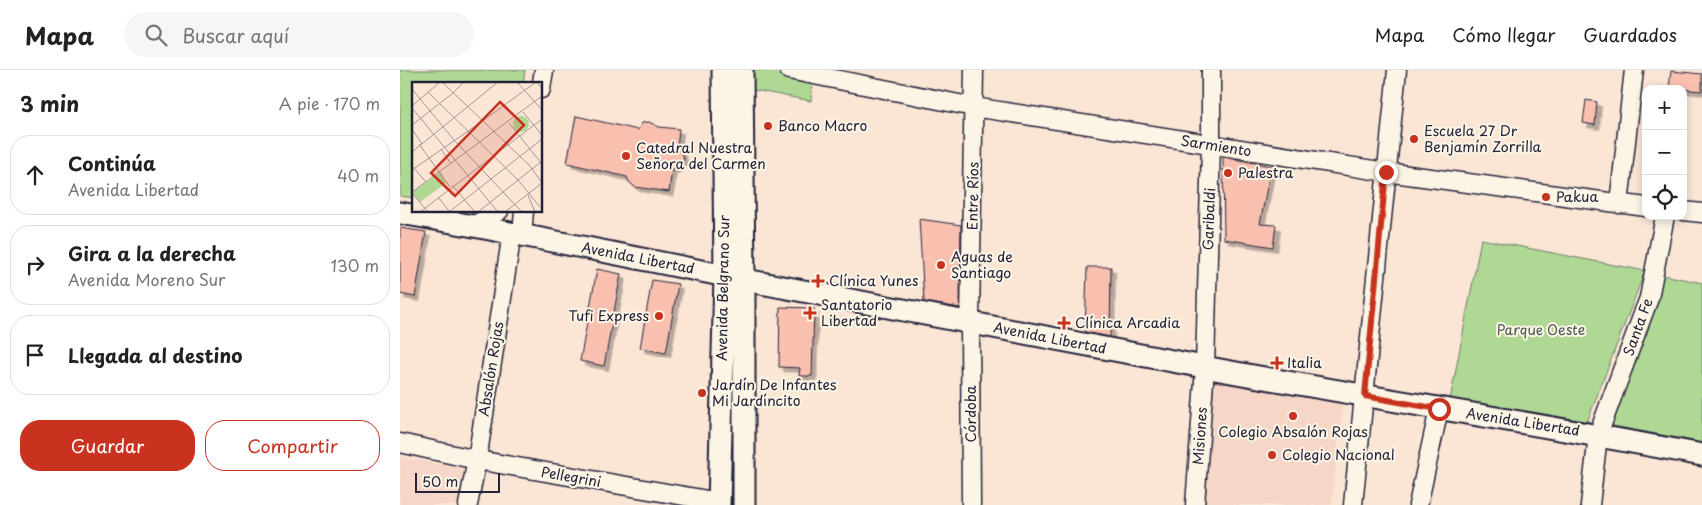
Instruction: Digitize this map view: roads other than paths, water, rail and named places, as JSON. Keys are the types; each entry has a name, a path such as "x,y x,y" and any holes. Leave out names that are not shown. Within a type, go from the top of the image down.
{"main road":[{"name":"Avenida Belgrano Sur","path":"723,70 735,278 743,505"},
{"name":"Avenida Belgrano Sur","path":"719,504 735,278 742,70"},
{"name":"Avenida Libertad","path":"400,213 1205,367 1439,409 1598,434 1702,455"},
{"name":"Pellegrini","path":"719,504 743,505"}],"street":[{"path":"542,83 544,70"},
{"name":"Sarmiento","path":"789,70 974,107 1211,145 1386,172 1642,207"},
{"name":"Entre Ríos","path":"970,322 974,70"},
{"name":"Garibaldi","path":"1205,367 1211,145 1211,70"},
{"path":"1353,505 1397,70"},
{"path":"1619,204 1634,70"},
{"path":"1687,211 1702,213"},
{"path":"474,226 497,212"},
{"name":"Absalón Rojas","path":"468,505 517,234 524,212"},
{"name":"Santa Fe","path":"1590,505 1598,434 1649,298 1664,220"},
{"name":"Córdoba","path":"970,322 971,505"},
{"name":"Misiones","path":"1195,505 1205,367"},
{"path":"1418,505 1439,409"},
{"name":"Pellegrini","path":"400,443 477,460 719,504"}],"place":[{"name":"Banco Macro","path":"768,126"},
{"name":"Escuela 27 Dr Benjamín Zorrilla","path":"1414,139"},
{"name":"Catedral Nuestra Señora del Carmen","path":"626,156"},
{"name":"Palestra","path":"1228,173"},
{"name":"Pakua","path":"1546,197"},
{"name":"Aguas de Santiago","path":"941,265"},
{"name":"Clínica Yunes","path":"818,281"},
{"name":"Santatorio Libertad","path":"810,313"},
{"name":"Tufi Express","path":"659,316"},
{"name":"Clínica Arcadia","path":"1064,323"},
{"name":"Italia","path":"1277,363"},
{"name":"Jardín De Infantes Mi Jardíncito","path":"702,393"},
{"name":"Colegio Absalón Rojas","path":"1293,416"},
{"name":"Colegio Nacional","path":"1272,455"}],"park label":[{"name":"Parque Oeste","path":"1541,330"}]}
